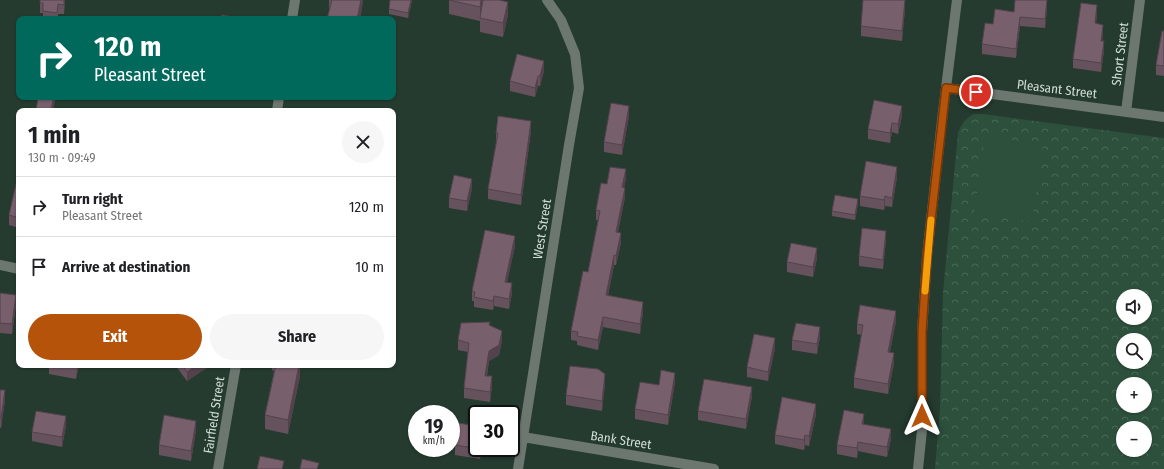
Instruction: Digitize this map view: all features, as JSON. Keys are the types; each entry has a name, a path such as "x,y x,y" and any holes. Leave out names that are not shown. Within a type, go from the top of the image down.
{"street":[{"path":"292,16 295,0"},
{"name":"West Street","path":"518,469 579,88 575,54 561,20 547,0"},
{"path":"918,469 922,430 922,332 927,256 957,0"},
{"name":"Short Street","path":"1126,112 1140,0"},
{"name":"Pleasant Street","path":"946,88 1164,117"},
{"path":"0,265 16,268"},
{"name":"Fairfield Street","path":"218,469 235,368"},
{"name":"Bank Street","path":"523,437 714,469"}],"green space":[{"path":"974,114 983,114 1164,138 1164,469 935,469 940,409 943,293 958,133 966,120"},
{"path":"985,136 1043,145 1032,222 974,213"}],"building":[{"path":"40,0 64,0 64,5 58,4 57,13 43,11 43,3 40,3"},
{"path":"332,0 361,0 358,16 328,16"},
{"path":"390,0 411,0 408,13 389,9"},
{"path":"449,0 481,0 480,7"},
{"path":"483,0 499,0 508,2 503,23 480,18"},
{"path":"863,0 905,0 902,31 861,26"},
{"path":"1015,0 1047,0 1045,19 1020,17 1016,49 982,44 985,23 993,24 995,9 1014,12"},
{"path":"1081,3 1097,5 1095,23 1103,25 1101,41 1104,41 1101,63 1073,59"},
{"path":"1162,31 1164,31 1164,66 1156,65"},
{"path":"517,54 544,61 535,88 510,81"},
{"path":"38,100 53,100 51,108 36,108"},
{"path":"874,100 902,106 898,124 892,123 890,133 868,129"},
{"path":"611,103 629,106 622,145 604,142"},
{"path":"498,116 531,121 521,195 488,189 498,133 496,133"},
{"path":"866,161 897,167 892,198 885,196 884,200 860,196"},
{"path":"610,167 626,169 622,187 625,188 616,232 621,233 616,256 614,255 606,295 643,302 640,324 603,317 598,340 577,336 578,332 571,331 583,271 588,272 600,211 596,210 601,183 607,184"},
{"path":"454,175 472,179 467,201 449,198"},
{"path":"16,184 16,217 9,215"},
{"path":"835,195 858,199 855,215 832,211"},
{"path":"862,228 886,231 883,260 859,256"},
{"path":"485,230 515,236 505,282 512,283 509,299 494,296 493,301 474,297 475,292 472,291"},
{"path":"791,243 817,248 813,267 787,262"},
{"path":"0,293 16,295 12,324 0,323"},
{"path":"860,305 896,311 888,352 894,353 888,384 854,378 863,325 857,324"},
{"path":"490,322 489,325 502,331 499,345 489,351 485,376 492,376 490,392 464,388 469,343 458,340 461,323"},
{"path":"796,323 820,327 817,344 792,340"},
{"path":"754,334 775,338 768,372 747,367"},
{"path":"570,366 598,369 605,374 602,401 566,395"},
{"path":"184,368 193,368 187,372"},
{"path":"275,368 298,368 288,420 265,415"},
{"path":"661,370 675,373 668,415 635,409 640,382 659,385"},
{"path":"704,379 752,387 746,419 698,411"},
{"path":"0,390 5,390 1,418 0,418"},
{"path":"782,397 816,404 809,436 805,435 804,440 775,435"},
{"path":"844,410 864,414 862,424 891,429 887,447 858,442 857,448 837,445"},
{"path":"36,411 66,416 62,437 32,432"},
{"path":"164,415 196,421 191,451 159,445"},
{"path":"460,423 468,425 468,447 460,446"},
{"path":"260,456 284,461 282,469 257,469"},
{"path":"302,459 319,463 317,469 300,469"}],"slow traffic":[{"path":"925,291 931,220"}],"route":[{"path":"922,416 922,332 927,256 946,88 976,92"}]}
